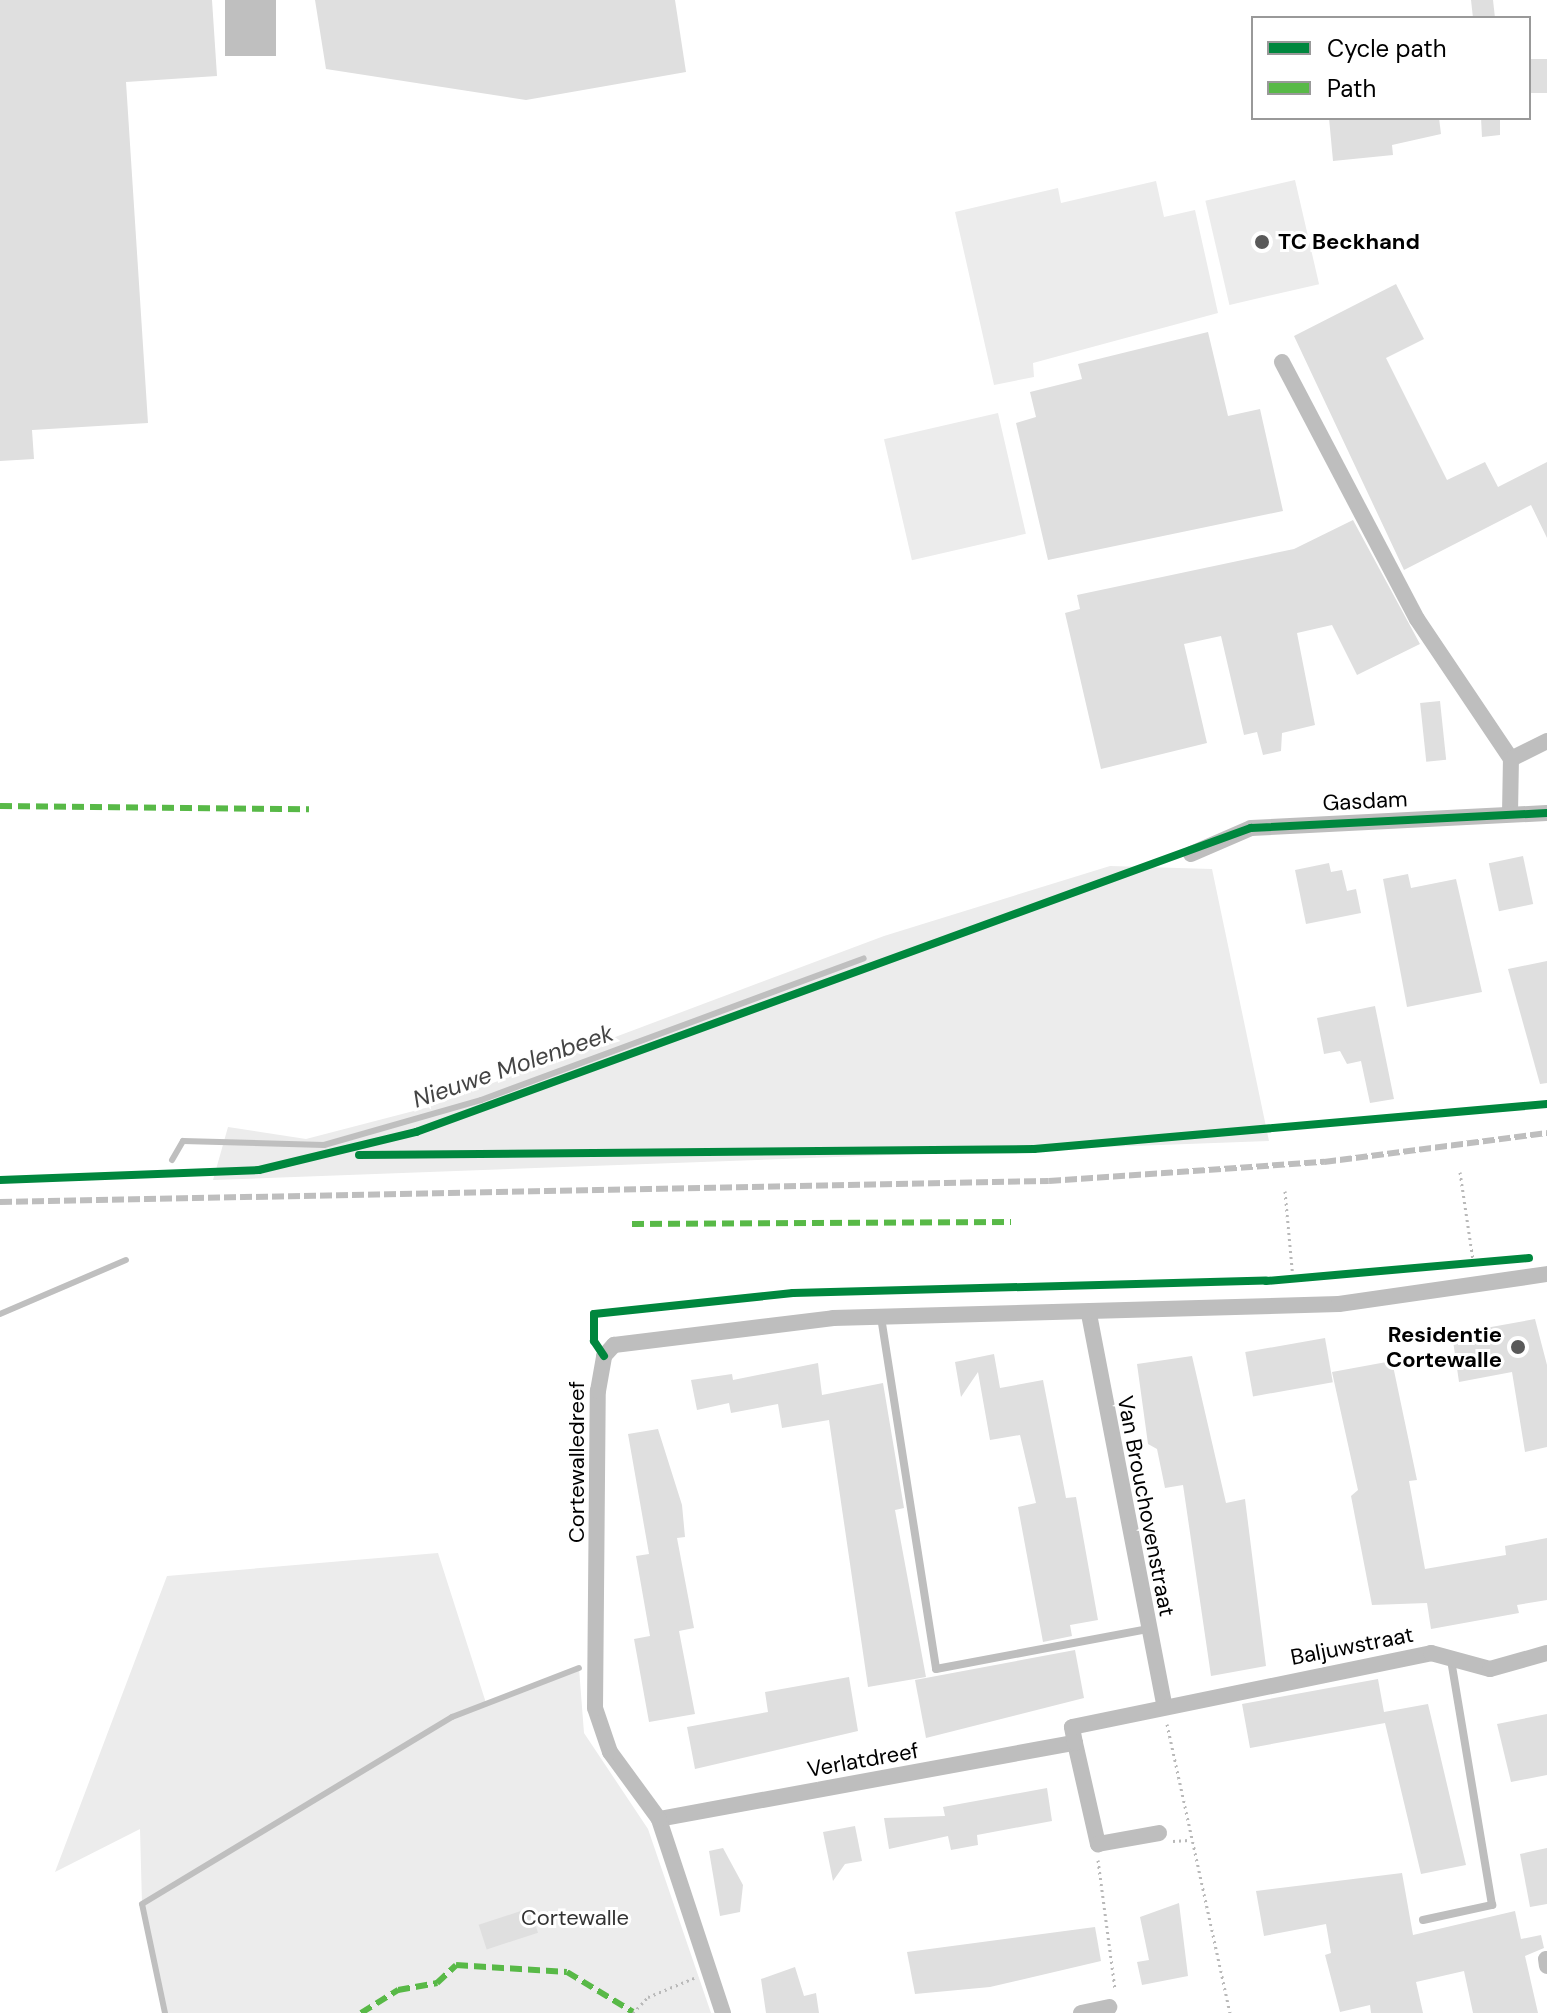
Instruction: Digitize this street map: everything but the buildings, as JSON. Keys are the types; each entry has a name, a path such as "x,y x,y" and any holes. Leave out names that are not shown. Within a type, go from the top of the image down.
{"street":[{"path":"1282,362 1417,619 1511,759 1510,814"},
{"path":"1511,759 1547,741"},
{"name":"Gasdam","path":"1191,854 1251,828 1547,813"},
{"name":"Cortewalledreef","path":"723,2013 707,1974 659,1819 610,1752 595,1708 604,1356 614,1345 648,1338 881,1316 1089,1314 1355,1303 1547,1274"},
{"name":"Van Brouchovenstraat","path":"1089,1314 1164,1705"},
{"name":"Baljuwstraat","path":"1164,1705 1431,1653 1490,1669 1547,1653"},
{"path":"1159,1833 1098,1844 1072,1727 1164,1705"},
{"name":"Verlatdreef","path":"659,1819 1075,1743"},
{"path":"1081,2013 1109,2007"}],"lane":[{"path":"881,1316 936,1669 1147,1629"},
{"path":"1423,1920 1492,1905 1451,1659"}],"path":[{"path":"1460,1172 1476,1264"},
{"path":"1285,1191 1293,1279"},
{"path":"1461,1266 1476,1264 1485,1258"},
{"path":"1293,1279 1307,1281 1278,1283 1293,1279"},
{"path":"1164,1705 1230,2013"},
{"path":"1098,1844 1117,1985 1109,2007"},
{"path":"633,2013 648,1997 707,1974"}],"green space":[{"name":"TC Beckhand","path":"1295,180 1319,284 1229,305 1205,201"},
{"path":"1156,181 1164,217 1195,210 1218,313 1033,363 1034,377 994,385 955,212 1058,188 1061,203"},
{"path":"998,413 1026,534 912,560 884,439"},
{"path":"1110,866 1212,869 1269,1141 213,1180 228,1127 306,1139 429,1107 884,936"},
{"name":"Cortewalle","path":"438,1553 486,1703 579,1668 584,1733 648,1829 711,2013 165,2013 142,1904 140,1829 55,1872 167,1576"}],"shaded area":[{"path":"225,0 276,0 276,56 225,56"}],"waterway":[{"name":"Nieuwe Molenbeek","path":"172,1160 183,1141 324,1145 481,1100 864,958"},
{"name":"Nieuwe Molenbeek","path":"0,1314 126,1260"},
{"path":"165,2013 142,1904 452,1717 579,1668"}],"railway":[{"path":"0,1202 1049,1181 1324,1162 1547,1133"}],"marked path":[{"path":"0,806 309,809"},
{"path":"632,1224 1011,1222"},
{"path":"361,2013 398,1990 437,1983 456,1965 567,1972 633,2012"}],"cycle path":[{"path":"0,1180 259,1170 416,1132 1251,828 1547,813"},
{"path":"359,1155 1034,1149 1547,1104"},
{"path":"604,1356 594,1341 594,1314 793,1293 1266,1281 1529,1258"}],"place":[{"name":"TC Beckhand","path":"1262,242"},
{"name":"Residentie Cortewalle","path":"1518,1347"}]}
